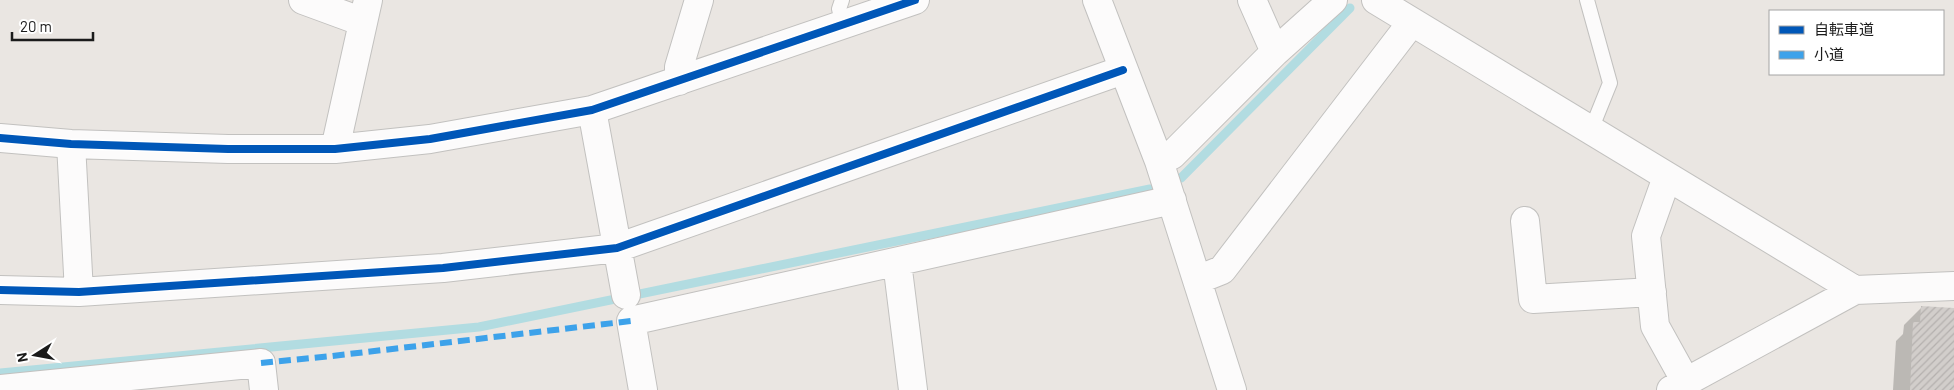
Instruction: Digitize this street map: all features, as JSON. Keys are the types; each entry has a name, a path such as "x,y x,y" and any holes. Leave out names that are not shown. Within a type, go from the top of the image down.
{"street":[{"path":"303,0 365,11 334,149"},
{"path":"679,81 679,67 699,0"},
{"path":"0,138 71,144 228,149 334,149 430,139 592,110 679,81 842,13 915,0"},
{"path":"1097,0 1159,161 1232,390"},
{"path":"1252,0 1275,52"},
{"path":"1159,161 1172,155 1275,52 1333,0"},
{"path":"1376,0 1855,290"},
{"path":"1197,280 1222,270 1412,22"},
{"path":"0,290 79,292 443,268 616,248 1123,70"},
{"path":"592,110 626,295"},
{"path":"71,144 79,292"},
{"path":"1667,177 1646,236 1655,326 1679,386 1855,290 1954,286"},
{"path":"642,390 631,321 1172,200"},
{"path":"1525,222 1533,299 1652,292"},
{"path":"898,262 914,390"},
{"path":"0,389 261,363 264,390"}],"lane":[{"path":"1587,0 1610,83 1591,130"}],"building":[{"path":"1921,306 1954,308 1954,390 1910,390 1913,322 1920,322"}],"waterway":[{"path":"1181,178 1350,8"},
{"path":"0,373 479,327 1150,189"}],"marked path":[{"path":"261,363 631,321"}],"cycle path":[{"path":"0,138 71,144 228,149 335,149 430,139 592,110 915,0"},
{"path":"0,290 79,292 443,268 617,248 1123,70"}]}
